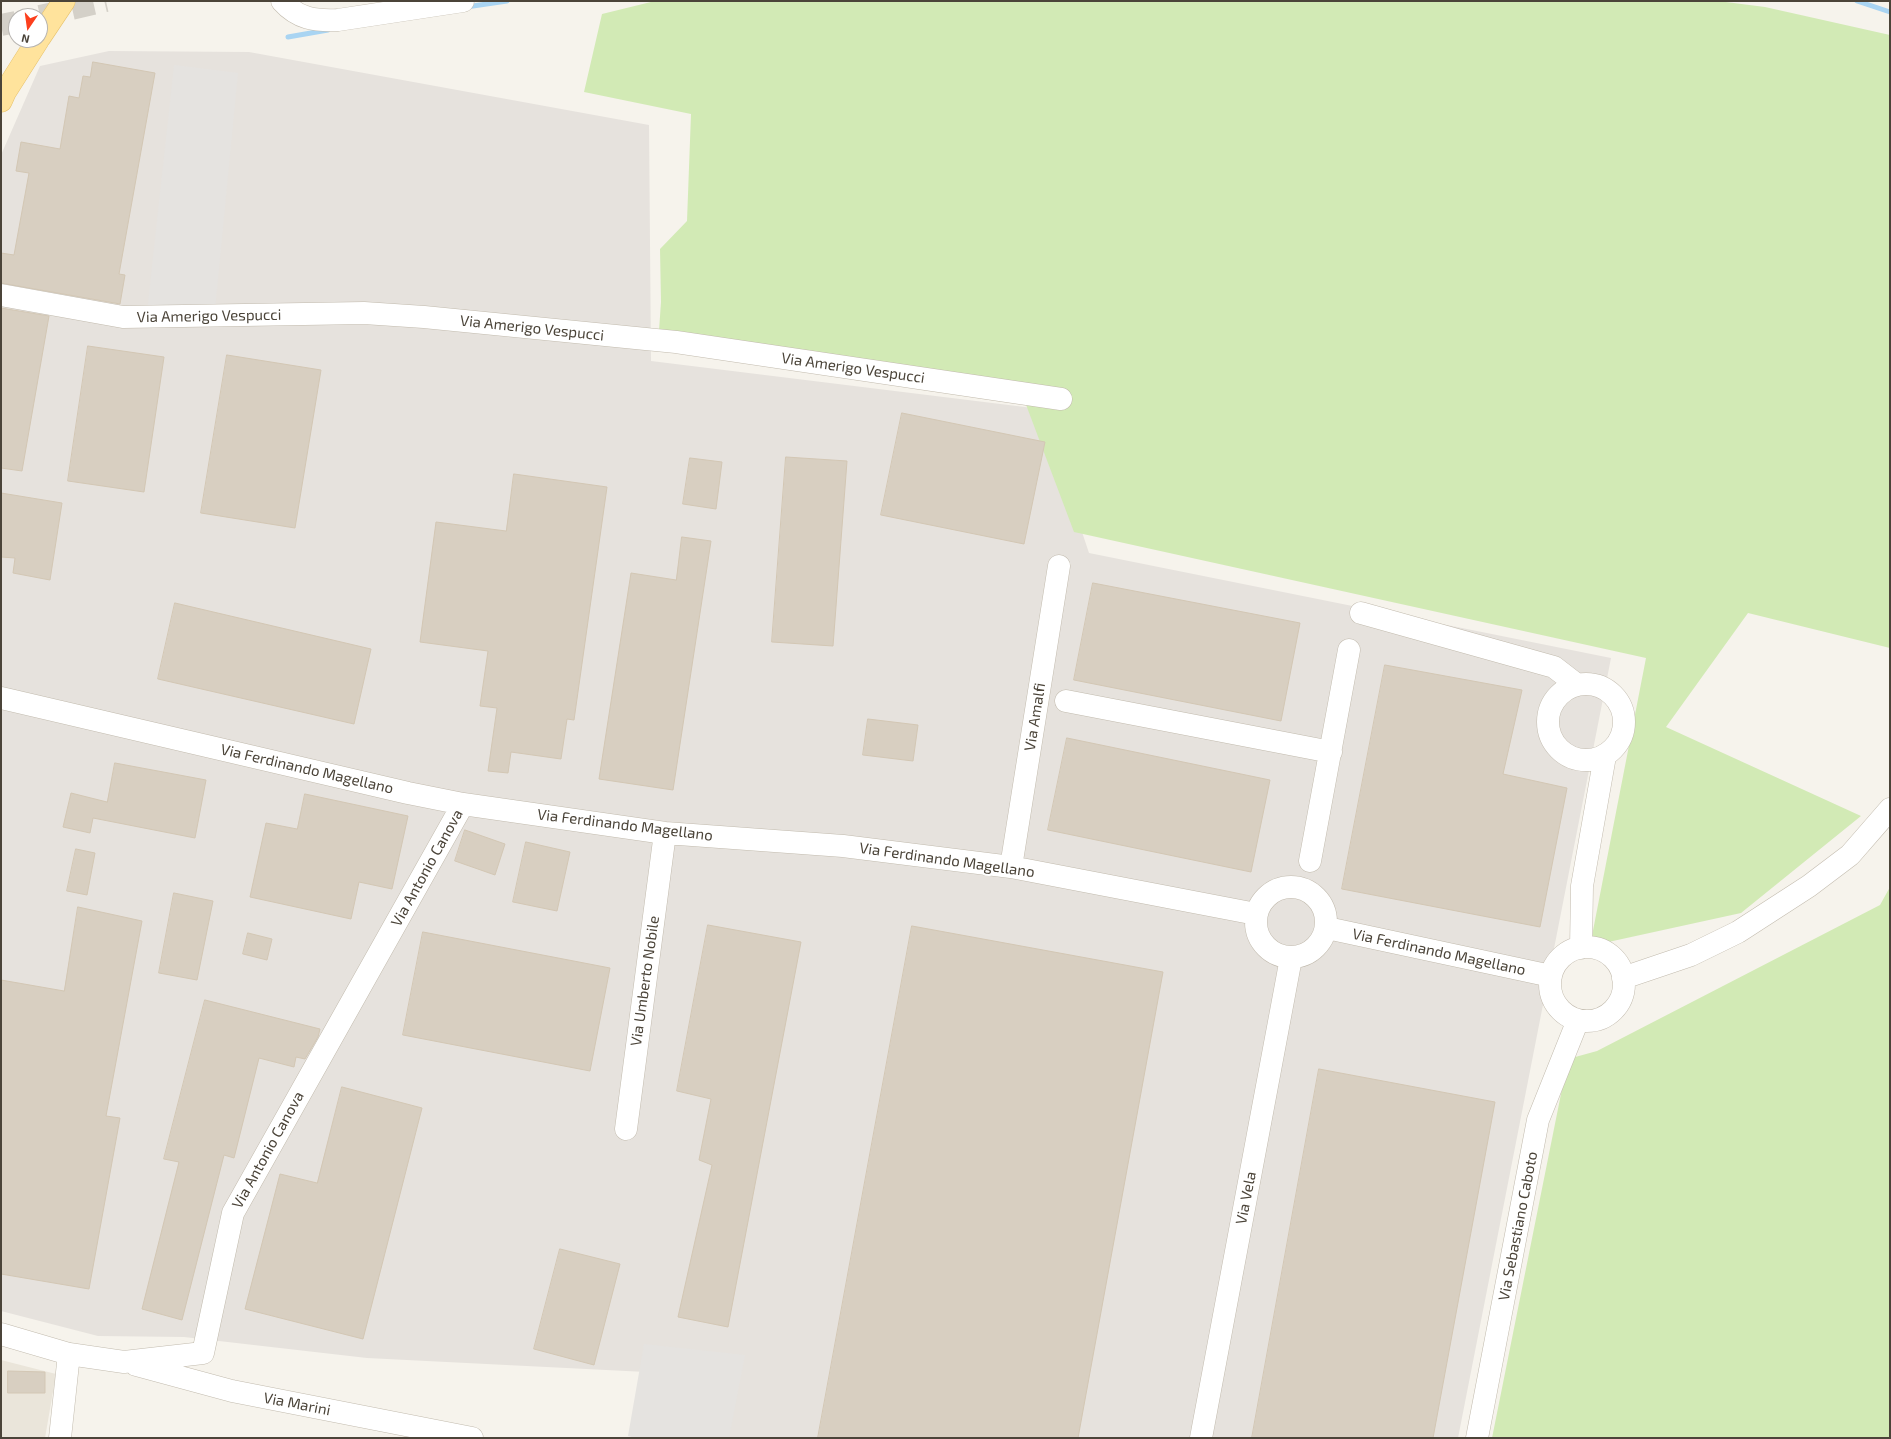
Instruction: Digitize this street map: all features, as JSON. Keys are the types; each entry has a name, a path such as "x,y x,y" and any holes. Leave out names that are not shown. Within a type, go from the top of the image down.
{"main road":[{"path":"48,25 64,1"},
{"path":"1,102 5,92 33,48"}],"street":[{"path":"282,1 291,11 307,18 321,21 338,20 463,1"},
{"name":"Via Amerigo Vespucci","path":"1,296 122,317 364,313 676,342 1061,399"},
{"name":"Via Amalfi","path":"1011,868 1059,566"},
{"path":"1361,613 1554,668 1576,684"},
{"path":"1310,861 1349,650"},
{"path":"1588,683 1600,686 1611,692 1622,707 1625,726 1622,738 1615,748 1604,756 1592,760 1579,760 1573,757 1557,747 1550,736 1548,717 1555,699 1564,690 1576,684 1588,683"},
{"name":"Via Ferdinando Magellano","path":"1,698 408,793 463,804 665,833 843,846 1011,868 1256,914"},
{"path":"1066,701 1331,752"},
{"path":"1580,948 1582,886 1604,756"},
{"name":"Via Antonio Canova","path":"1,1334 69,1354 124,1362 204,1353 233,1213 463,804"},
{"path":"1623,978 1691,955 1744,928 1809,886 1850,856 1890,810"},
{"name":"Via Umberto Nobile","path":"626,1129 665,833"},
{"path":"1293,886 1305,889 1319,900 1326,916 1327,928 1318,946 1301,957 1291,958 1275,954 1263,944 1258,935 1256,914 1261,902 1270,894 1281,888 1293,886"},
{"name":"Via Ferdinando Magellano","path":"1327,928 1551,976"},
{"path":"1580,948 1592,948 1603,951 1613,958 1619,967 1623,978 1623,990 1619,1001 1612,1011 1602,1018 1590,1021 1578,1020 1568,1016 1559,1008 1553,998 1550,987 1554,966 1561,957 1570,951 1580,948"},
{"name":"Via Vela","path":"1201,1438 1291,958"},
{"name":"Via Sebastiano Caboto","path":"1477,1438 1538,1120 1578,1020"},
{"path":"60,1438 69,1354"},
{"name":"Via Marini","path":"124,1362 232,1391 472,1438"}],"shaded area":[{"path":"109,51 249,52 649,125 651,361 1041,409 1089,553 1611,658 1458,1438 646,1438 646,1372 367,1358 184,1337 98,1336 1,1311 1,155 40,66"},
{"path":"174,65 238,73 215,310 147,312"},
{"path":"644,1344 745,1355 729,1438 635,1438 628,1436"},
{"path":"1,1360 56,1374 45,1438 1,1438"}],"green space":[{"path":"655,1 1718,1 1765,7 1890,35 1890,648 1748,613 1666,727 1861,816 1741,913 1590,946 1646,658 1074,532 1025,402 658,345 661,302 660,249 687,221 691,114 584,92 602,14"},
{"path":"1890,887 1890,1438 1492,1438 1568,1059 1597,1051 1880,905"}],"building":[{"path":"93,62 155,73 119,274 125,275 120,304 1,283 1,253 14,255 29,173 16,171 21,142 60,149 69,96 79,98 83,76 90,77"},
{"path":"1,308 49,316 22,471 1,468"},
{"path":"88,346 164,357 144,492 68,481"},
{"path":"227,355 321,370 295,528 201,513"},
{"path":"902,413 1045,442 1024,544 881,515"},
{"path":"786,457 847,461 833,646 772,642"},
{"path":"690,458 722,462 716,509 683,504"},
{"path":"514,474 607,487 574,720 567,719 561,759 511,752 508,773 488,771 497,708 480,706 488,651 420,642 436,522 506,531"},
{"path":"1,493 62,503 50,580 13,573 15,558 1,557"},
{"path":"682,537 711,541 673,790 599,779 631,573 676,580"},
{"path":"1093,583 1300,623 1281,721 1074,680"},
{"path":"175,603 371,649 354,724 158,679"},
{"path":"1385,665 1522,690 1503,774 1567,788 1540,927 1342,889"},
{"path":"868,719 918,725 913,761 863,755"},
{"path":"1067,738 1270,780 1251,872 1048,830"},
{"path":"115,763 206,780 195,838 93,818 90,833 63,827 71,793 107,802"},
{"path":"305,794 408,816 392,889 359,882 351,919 250,897 266,823 297,829"},
{"path":"465,830 505,844 495,875 455,861"},
{"path":"526,842 570,852 557,911 513,902"},
{"path":"76,849 95,853 87,895 67,891"},
{"path":"174,893 213,901 197,980 159,973"},
{"path":"78,907 142,921 106,1116 120,1118 89,1289 1,1274 1,980 64,991"},
{"path":"708,925 801,942 728,1327 678,1317 712,1165 699,1160 711,1099 677,1091"},
{"path":"912,926 1163,972 1078,1438 818,1438"},
{"path":"423,932 610,968 590,1071 403,1035"},
{"path":"248,933 272,939 267,960 243,954"},
{"path":"205,1000 320,1029 318,1037 305,1059 296,1057 294,1067 259,1058 234,1158 224,1155 182,1320 142,1309 179,1162 164,1159"},
{"path":"1319,1069 1495,1102 1433,1438 1252,1438"},
{"path":"342,1087 422,1108 363,1339 245,1309 280,1174 317,1183"},
{"path":"560,1249 620,1264 594,1365 534,1349"},
{"path":"8,1371 45,1372 45,1393 8,1393"}],"waterway":[{"path":"466,7 507,1"},
{"path":"1857,1 1890,12"},
{"path":"288,37 328,30"}],"tunnel":[{"path":"48,14 106,1"},
{"path":"1,25 8,24"}]}
